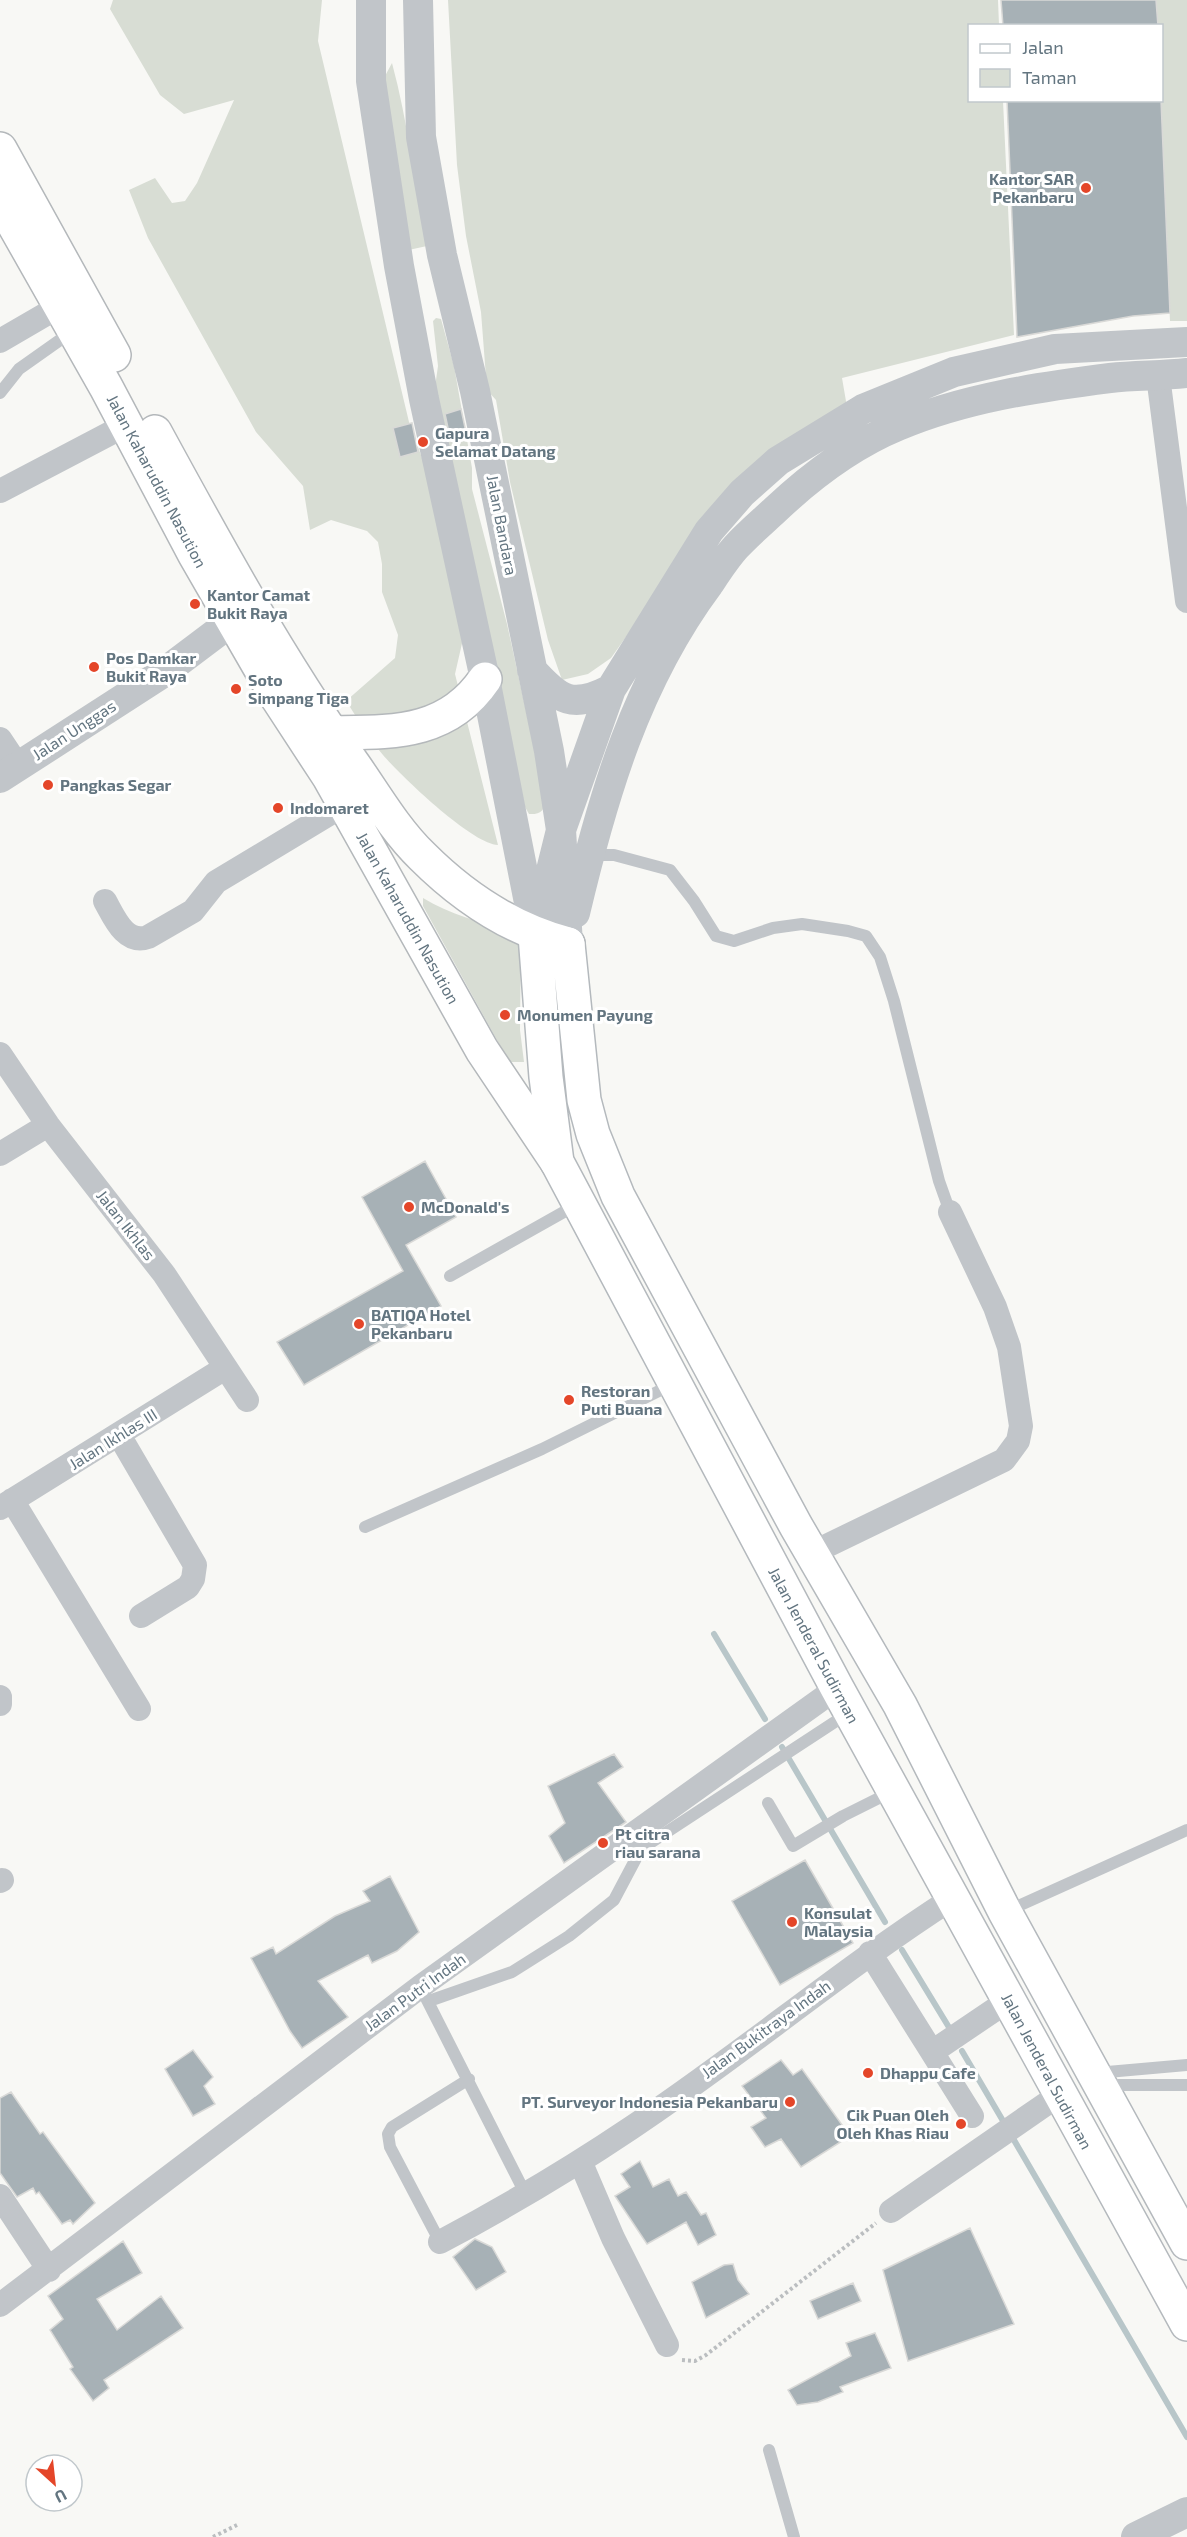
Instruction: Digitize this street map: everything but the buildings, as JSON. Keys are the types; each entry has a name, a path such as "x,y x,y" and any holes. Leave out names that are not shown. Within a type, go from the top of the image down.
{"main road":[{"name":"Jalan Kaharuddin Nasution","path":"0,149 206,549 235,619 278,699 344,805 482,1050 557,1162"},
{"name":"Jalan Kaharuddin Nasution","path":"0,200 126,425 206,549 251,605 331,733 420,855 488,911 535,935 568,944"},
{"path":"331,733 404,731 423,725 447,716 461,707 473,698 485,679"},
{"name":"Jalan Jenderal Sudirman","path":"535,935 546,1077 557,1162 848,1709 1187,2324"},
{"path":"568,944 584,1100 603,1161 668,1289 812,1553 900,1705 1005,1912 1187,2243"},
{"path":"848,1709 900,1705"}],"street":[{"path":"371,0 371,81 399,267 424,399 485,679 535,935"},
{"name":"Jalan Bandara","path":"418,0 421,137 442,255 475,391 549,751 561,830 568,944"},
{"path":"399,267 442,255"},
{"path":"0,340 66,316"},
{"path":"535,935 561,830 611,689 709,531 742,493 778,461 863,409 954,372 1055,349 1187,342"},
{"path":"568,944 603,800 644,695 680,623 735,548 800,486 841,456 875,436 936,413 992,397 1112,378 1187,373"},
{"path":"1158,376 1187,601"},
{"path":"0,491 126,425"},
{"name":"Jalan Unggas","path":"9,772 166,671 235,619"},
{"path":"531,670 552,692 566,698 584,701 611,689"},
{"path":"0,739 9,772"},
{"path":"105,901 118,926 130,936 143,939 148,937 193,911 216,882 344,805"},
{"name":"Jalan Ikhlas","path":"0,1054 48,1125 164,1274 247,1400"},
{"path":"0,1154 48,1125"},
{"path":"812,1553 1004,1460 1013,1451 1018,1441 1021,1426 1009,1347 994,1307 950,1212"},
{"name":"Jalan Ikhlas III","path":"6,1504 225,1368"},
{"path":"119,1435 195,1564 193,1579 188,1587 141,1616"},
{"path":"6,1504 138,1709"},
{"path":"0,1697 0,1704"},
{"name":"Jalan Putri Indah","path":"0,2306 424,1994 649,1822 848,1709"},
{"name":"Jalan Bukitraya Indah","path":"440,2242 580,2161 633,2127 870,1953 952,1898"},
{"path":"870,1953 972,2116"},
{"path":"932,2052 1009,2000"},
{"path":"891,2211 1059,2095"},
{"path":"580,2161 613,2238 667,2345"},
{"path":"0,2196 49,2270"},
{"path":"1136,2537 1187,2511"}],"lane":[{"path":"0,393 19,369 60,340 66,316"},
{"path":"589,855 614,855 670,870 716,936 734,941 773,928 802,924 848,930 866,936 880,957 894,1001 939,1181 950,1212"},
{"path":"450,1276 579,1203"},
{"path":"365,1527 542,1449 674,1384"},
{"path":"641,1849 848,1709"},
{"path":"768,1803 793,1846 843,1816 894,1790"},
{"path":"525,2193 424,1994 512,1972 569,1936 614,1900 641,1849 649,1822"},
{"path":"1005,1912 1187,1830"},
{"path":"1098,2079 1187,2065"},
{"path":"440,2242 390,2146 388,2134 392,2127 469,2079"},
{"path":"1098,2079 1187,2085"},
{"path":"769,2450 794,2537"}],"path":[{"path":"667,2345 678,2358 686,2362 695,2361 891,2211"},
{"path":"213,2537 237,2524"}],"green space":[{"path":"113,0 322,0 318,41 409,422 443,516 463,639 455,674 498,845 486,842 455,822 405,778 368,736 346,701 395,658 398,635 382,592 382,564 378,542 367,531 331,520 310,530 303,486 256,432 148,238 129,190 155,178 172,203 185,201 197,183 234,100 184,114 160,95 110,9"},
{"path":"448,0 998,0 999,24 968,24 968,102 1003,102 1014,335 842,378 847,407 718,507 611,658 588,674 562,680 548,640 510,482 496,400 487,390 481,312 466,236 457,165"},
{"path":"1156,0 1187,0 1187,321 1170,321 1162,133 1163,24 1158,24"},
{"path":"392,63 407,131 427,246 404,251 385,76"},
{"path":"436,318 441,319 454,366 472,468 472,489 507,624 545,798 544,808 537,813 529,814 525,807 435,387 438,366 433,321"},
{"path":"423,898 458,915 521,934 520,1030 524,1062 509,1062 423,906"}],"waterway":[{"path":"714,1634 765,1719"},
{"path":"782,1747 885,1922"},
{"path":"902,1950 950,2029"},
{"path":"962,2051 1006,2126"},
{"path":"1011,2135 1187,2437"}],"place":[{"name":"Kantor SAR Pekanbaru","path":"1086,188"},
{"name":"Gapura Selamat Datang","path":"423,442"},
{"name":"Kantor Camat Bukit Raya","path":"195,604"},
{"name":"Pos Damkar Bukit Raya","path":"94,667"},
{"name":"Soto Simpang Tiga","path":"236,689"},
{"name":"Pangkas Segar","path":"48,785"},
{"name":"Indomaret","path":"278,808"},
{"name":"Monumen Payung","path":"505,1015"},
{"name":"McDonald's","path":"409,1207"},
{"name":"BATIQA Hotel Pekanbaru","path":"359,1324"},
{"name":"Restoran Puti Buana","path":"569,1400"},
{"name":"Pt citra riau sarana","path":"603,1843"},
{"name":"Konsulat Malaysia","path":"792,1922"},
{"name":"Dhappu Cafe","path":"868,2073"},
{"name":"PT. Surveyor Indonesia Pekanbaru","path":"790,2102"},
{"name":"Cik Puan Oleh Oleh Khas Riau","path":"961,2124"}]}
